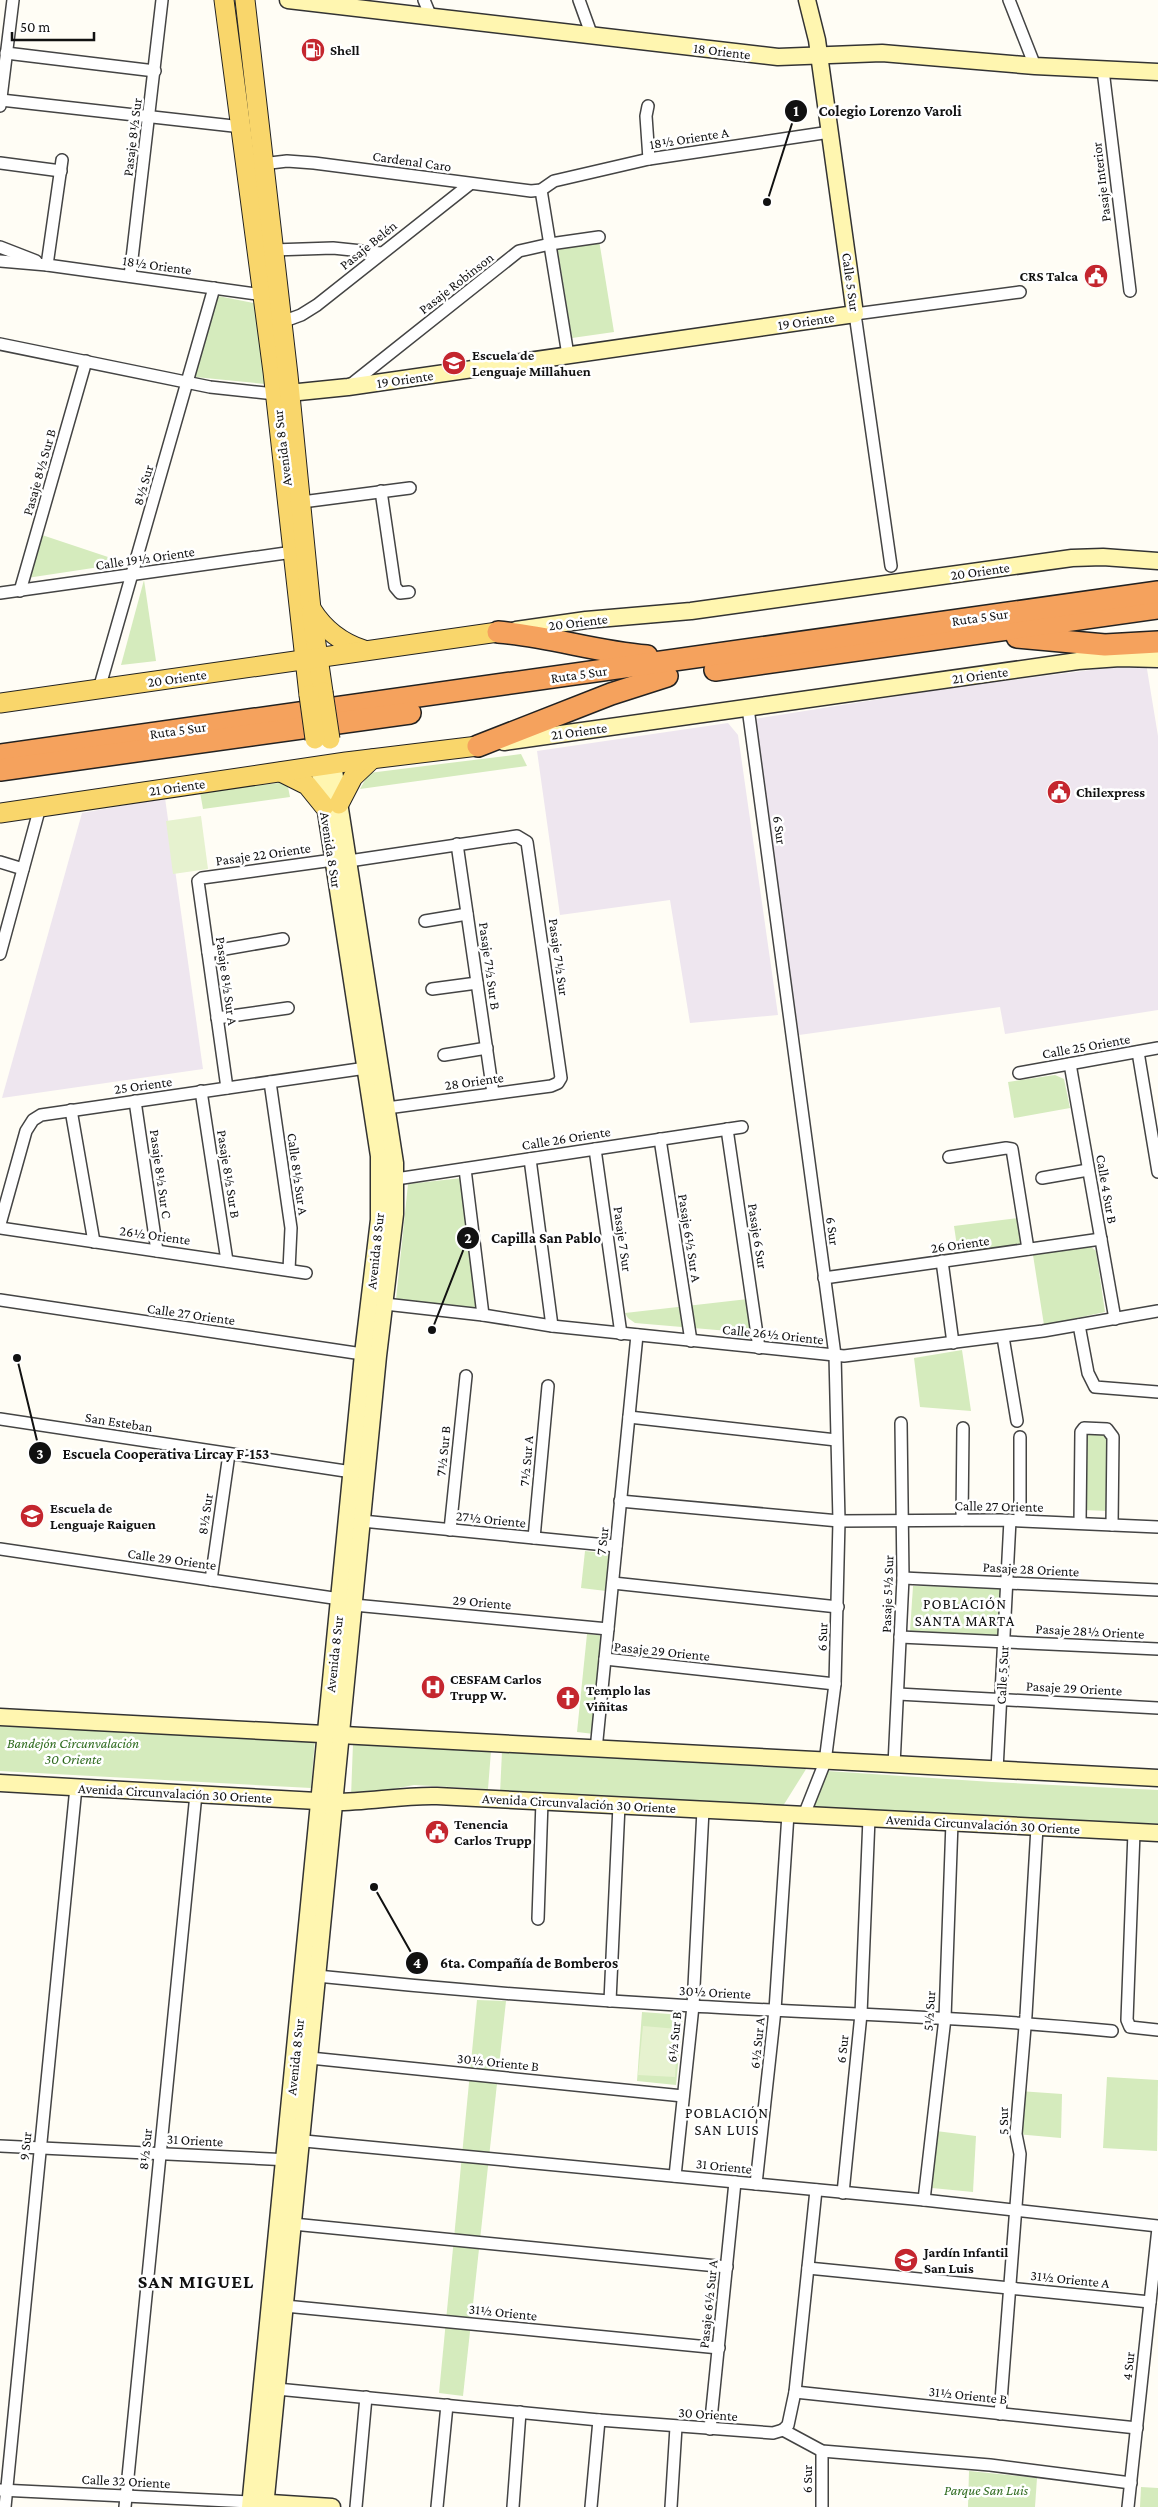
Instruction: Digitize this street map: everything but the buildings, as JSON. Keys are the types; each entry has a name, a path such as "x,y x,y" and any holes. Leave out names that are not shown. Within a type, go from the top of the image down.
{"highway":[{"path":"1050,607 1090,594 1158,579"},
{"name":"Ruta 5 Sur","path":"0,755 1158,592"},
{"name":"Ruta 5 Sur","path":"0,770 1158,608"},
{"path":"498,632 534,636 606,652 684,659"},
{"path":"966,635 1038,638 1105,645 1158,642"},
{"path":"478,746 611,694 667,676"}],"main road":[{"name":"Avenida 8 Sur","path":"224,0 263,295 302,502 312,609 312,658"},
{"name":"Avenida 8 Sur","path":"245,0 262,164 282,322 282,394 294,552 312,658 322,739 341,860 388,1108 396,1179 395,1214 384,1304 370,1355 352,1472 347,1602 258,2505"},
{"name":"18 Oriente","path":"288,0 778,57 819,57 882,53 1035,66 1158,72"},
{"name":"Calle 5 Sur","path":"809,1 819,57 855,314"},
{"name":"19 Oriente","path":"282,394 348,387 855,314"},
{"name":"20 Oriente","path":"0,703 586,620 691,611 1072,558 1103,557 1158,561"},
{"path":"312,609 326,628 339,639 365,651"},
{"name":"21 Oriente","path":"0,812 326,765 478,746 1078,662 1120,658 1158,659"},
{"path":"282,772 307,785 332,805 353,777 372,759"},
{"name":"Avenida 8 Sur","path":"341,860 366,1068 377,1138 381,1195 370,1355 362,1522 347,1602"},
{"path":"0,1716 596,1750 1158,1778"},
{"name":"Avenida Circunvalación 30 Oriente","path":"0,1784 327,1801 366,1802 426,1795 1158,1833"},
{"name":"Avenida 8 Sur","path":"294,2140 310,2058 317,1976 327,1801"},
{"name":"Avenida 8 Sur","path":"258,2505 277,2388 293,2224 292,2160"},
{"path":"258,2505 332,2507"}],"street":[{"path":"12,0 0,103 242,127"},
{"name":"Pasaje 8½ Sur","path":"130,276 150,117 162,0"},
{"path":"424,0 431,17"},
{"path":"579,0 592,36"},
{"path":"1009,0 1035,66"},
{"path":"6,53 155,71"},
{"name":"Pasaje Interior","path":"1103,70 1130,291"},
{"path":"648,106 646,116 649,159"},
{"name":"18½ Oriente A","path":"541,190 554,181 649,159 830,132"},
{"name":"Cardenal Caro","path":"262,164 307,162 470,184 531,191 541,190"},
{"path":"0,163 62,166 47,265"},
{"name":"Pasaje Belén","path":"282,322 300,315 317,305 470,184"},
{"path":"541,190 568,356"},
{"name":"Pasaje Robinson","path":"348,387 520,251 550,244 599,237"},
{"name":"18½ Oriente","path":"0,247 47,265"},
{"path":"273,250 333,248 381,253"},
{"name":"18½ Oriente","path":"0,261 47,265 263,295"},
{"name":"8½ Sur","path":"99,689 189,383 214,288"},
{"name":"19 Oriente","path":"855,314 1020,292"},
{"name":"Calle 5 Sur","path":"855,314 891,566"},
{"name":"19 Oriente","path":"0,344 189,383 231,390 282,394"},
{"name":"Pasaje 8½ Sur B","path":"20,590 86,361"},
{"path":"302,502 410,488"},
{"path":"381,492 395,587 400,593 410,592"},
{"name":"Calle 19½ Oriente","path":"0,593 294,552"},
{"name":"6 Sur","path":"748,708 835,1355 839,1521 838,1607 835,1684 825,1762"},
{"path":"0,954 40,807"},
{"name":"Pasaje 22 Oriente","path":"198,880 517,836 527,842"},
{"name":"Pasaje 7½ Sur","path":"527,842 561,1078"},
{"name":"Pasaje 7½ Sur B","path":"457,844 493,1093"},
{"path":"0,862 24,869"},
{"name":"Pasaje 8½ Sur A","path":"198,880 227,1088"},
{"path":"425,921 467,914"},
{"path":"208,952 282,939"},
{"path":"432,989 477,983"},
{"path":"217,1018 288,1008"},
{"path":"444,1055 487,1048"},
{"name":"Calle 25 Oriente","path":"1019,1073 1158,1048"},
{"path":"1138,1052 1158,1172"},
{"name":"Calle 4 Sur B","path":"1070,1064 1115,1319"},
{"name":"25 Oriente","path":"0,1224 30,1123 41,1115 366,1068"},
{"name":"28 Oriente","path":"388,1108 551,1086 558,1083 561,1078"},
{"name":"Calle 8½ Sur A","path":"270,1082 291,1228 289,1270"},
{"name":"Pasaje 8½ Sur B","path":"201,1092 227,1261"},
{"name":"Pasaje 8½ Sur C","path":"135,1101 158,1251"},
{"path":"70,1110 94,1242"},
{"name":"Calle 26 Oriente","path":"396,1179 742,1127"},
{"name":"Pasaje 6 Sur","path":"726,1129 759,1348"},
{"name":"Pasaje 6½ Sur A","path":"660,1139 691,1341"},
{"path":"949,1157 1006,1148 1012,1150 1028,1249"},
{"name":"Pasaje 7 Sur","path":"595,1149 621,1334"},
{"path":"530,1159 552,1326"},
{"path":"465,1168 483,1315"},
{"path":"1042,1178 1088,1170"},
{"name":"26½ Oriente","path":"0,1228 306,1272"},
{"name":"26 Oriente","path":"824,1278 1101,1239"},
{"path":"942,1261 953,1344"},
{"name":"Calle 27 Oriente","path":"0,1300 370,1355"},
{"name":"Calle 26½ Oriente","path":"384,1304 483,1315 621,1334 854,1356 1003,1337 1158,1311"},
{"path":"1079,1325 1088,1373 1092,1384 1099,1389 1158,1392"},
{"name":"7 Sur","path":"596,1750 637,1335"},
{"path":"1003,1337 1017,1420"},
{"name":"7½ Sur B","path":"450,1530 466,1376"},
{"name":"7½ Sur A","path":"534,1538 548,1386"},
{"path":"629,1418 836,1440"},
{"name":"San Esteban","path":"0,1419 352,1472"},
{"name":"Pasaje 5½ Sur","path":"894,1765 903,1578 904,1520 901,1423"},
{"path":"962,1520 964,1428"},
{"path":"1080,1522 1082,1429 1107,1429 1113,1437 1112,1525"},
{"name":"Calle 5 Sur","path":"997,1770 1007,1583 1015,1520 1020,1438"},
{"name":"8½ Sur","path":"211,1580 229,1454"},
{"name":"Calle 27 Oriente","path":"620,1501 839,1521 1015,1520 1158,1527"},
{"name":"27½ Oriente","path":"362,1522 616,1546"},
{"name":"Calle 29 Oriente","path":"0,1549 347,1602"},
{"name":"Pasaje 28 Oriente","path":"903,1578 1158,1590"},
{"path":"612,1583 838,1607"},
{"name":"29 Oriente","path":"347,1602 608,1629"},
{"name":"Pasaje 28½ Oriente","path":"900,1637 1158,1649"},
{"name":"Pasaje 29 Oriente","path":"605,1660 835,1684"},
{"name":"Pasaje 29 Oriente","path":"898,1694 1158,1708"},
{"name":"6½ Sur A","path":"756,2184 796,1814 825,1762"},
{"name":"9 Sur","path":"5,2507 3,2490 76,1787"},
{"name":"8½ Sur","path":"126,2501 196,1794"},
{"path":"538,1919 542,1801"},
{"path":"610,2000 619,1805"},
{"name":"6½ Sur B","path":"674,2176 693,2006 704,1810"},
{"name":"6 Sur","path":"843,2192 861,2014 869,1818"},
{"name":"5½ Sur","path":"924,2200 945,2018 952,1822"},
{"name":"5 Sur","path":"1000,2414 1020,2154 1017,2126 1026,2022 1037,1827"},
{"path":"1134,1832 1127,2020 1130,2027 1158,2030"},
{"name":"30½ Oriente","path":"317,1976 493,1993 693,2006 1026,2022 1112,2031"},
{"name":"30½ Oriente B","path":"310,2058 683,2096"},
{"name":"31 Oriente","path":"294,2140 1015,2209 1158,2227"},
{"name":"31 Oriente","path":"0,2146 292,2160"},
{"name":"Pasaje 6½ Sur A","path":"710,2429 735,2182"},
{"path":"816,2190 795,2392 788,2425 784,2430 822,2451 990,2465 1131,2483"},
{"path":"293,2224 727,2267"},
{"name":"4 Sur","path":"1128,2507 1158,2227"},
{"name":"31½ Oriente A","path":"808,2268 1150,2302"},
{"name":"31½ Oriente","path":"285,2306 718,2348"},
{"name":"30 Oriente","path":"277,2388 676,2427 773,2434 784,2430"},
{"name":"31½ Oriente B","path":"795,2392 1137,2428"},
{"path":"356,2507 366,2397"},
{"path":"437,2507 447,2405"},
{"path":"512,2507 520,2412"},
{"path":"591,2507 600,2420"},
{"path":"671,2507 676,2427"},
{"name":"6 Sur","path":"822,2451 822,2507"},
{"name":"Calle 32 Oriente","path":"3,2490 126,2501 258,2505"}],"shaded area":[{"path":"1146,663 1158,736 1158,1010 1005,1034 1000,1007 799,1035 754,719 956,687"},
{"path":"728,723 738,735 778,1015 690,1023 670,900 560,915 537,751"},
{"path":"165,798 203,1069 2,1098 82,813"}],"green space":[{"path":"599,240 614,332 572,338 557,246"},
{"path":"218,296 259,304 265,384 195,377"},
{"path":"39,534 126,563 27,578"},
{"path":"144,580 156,661 121,665"},
{"path":"521,754 527,766 360,789 369,773"},
{"path":"287,782 290,797 203,809 200,792"},
{"path":"201,816 208,869 173,874 166,821"},
{"path":"1055,1075 1064,1079 1070,1108 1014,1118 1008,1082"},
{"path":"462,1178 477,1308 396,1300 408,1184"},
{"path":"1018,1218 1022,1244 958,1253 954,1226"},
{"path":"1091,1247 1096,1251 1105,1312 1044,1325 1033,1255"},
{"path":"748,1299 752,1333 635,1323 625,1313"},
{"path":"962,1350 971,1411 920,1407 914,1358"},
{"path":"1083,1428 1110,1429 1108,1511 1083,1510"},
{"path":"585,1551 610,1554 606,1591 581,1588"},
{"path":"913,1586 1001,1587 999,1637 910,1632"},
{"path":"587,1634 606,1636 594,1734 577,1732"},
{"name":"Bandejón Circunvalación 30 Oriente","path":"0,1723 315,1739 311,1788 0,1771"},
{"path":"353,1743 491,1751 488,1789 414,1785 351,1797"},
{"path":"502,1751 808,1766 783,1806 500,1794"},
{"path":"827,1771 992,1782 1158,1790 1158,1824 812,1808"},
{"path":"477,2000 506,2001 463,2396 439,2393"},
{"path":"642,2012 683,2015 676,2085 637,2081"},
{"path":"643,2026 678,2029 675,2077 638,2075"},
{"path":"1107,2077 1158,2080 1157,2151 1103,2148"},
{"path":"1019,2091 1062,2094 1061,2138 1016,2134"},
{"path":"936,2131 976,2136 973,2192 932,2188"},
{"name":"Parque San Luis","path":"969,2471 1037,2478 1035,2507 968,2507"},
{"path":"1141,2487 1158,2488 1158,2507 1140,2507"}],"place":[{"name":"Shell","path":"313,50"},
{"name":"Colegio Lorenzo Varoli","path":"767,202"},
{"name":"CRS Talca","path":"1096,276"},
{"name":"Escuela de Lenguaje Millahuen","path":"454,363"},
{"name":"Chilexpress","path":"1059,792"},
{"name":"Capilla San Pablo","path":"432,1330"},
{"name":"Escuela Cooperativa Lircay F-153","path":"17,1358"},
{"name":"Escuela de Lenguaje Raiguen","path":"32,1516"},
{"name":"CESFAM Carlos Trupp W.","path":"433,1687"},
{"name":"Templo las Viñitas","path":"568,1698"},
{"name":"Tenencia Carlos Trupp","path":"437,1832"},
{"name":"6ta. Compañía de Bomberos","path":"374,1887"},
{"name":"Jardín Infantil San Luis","path":"906,2260"}],"district":[{"name":"POBLACIÓN SANTA MARTA","path":"965,1612"},
{"name":"POBLACIÓN SAN LUIS","path":"727,2122"},
{"name":"SAN MIGUEL","path":"196,2281"}]}
